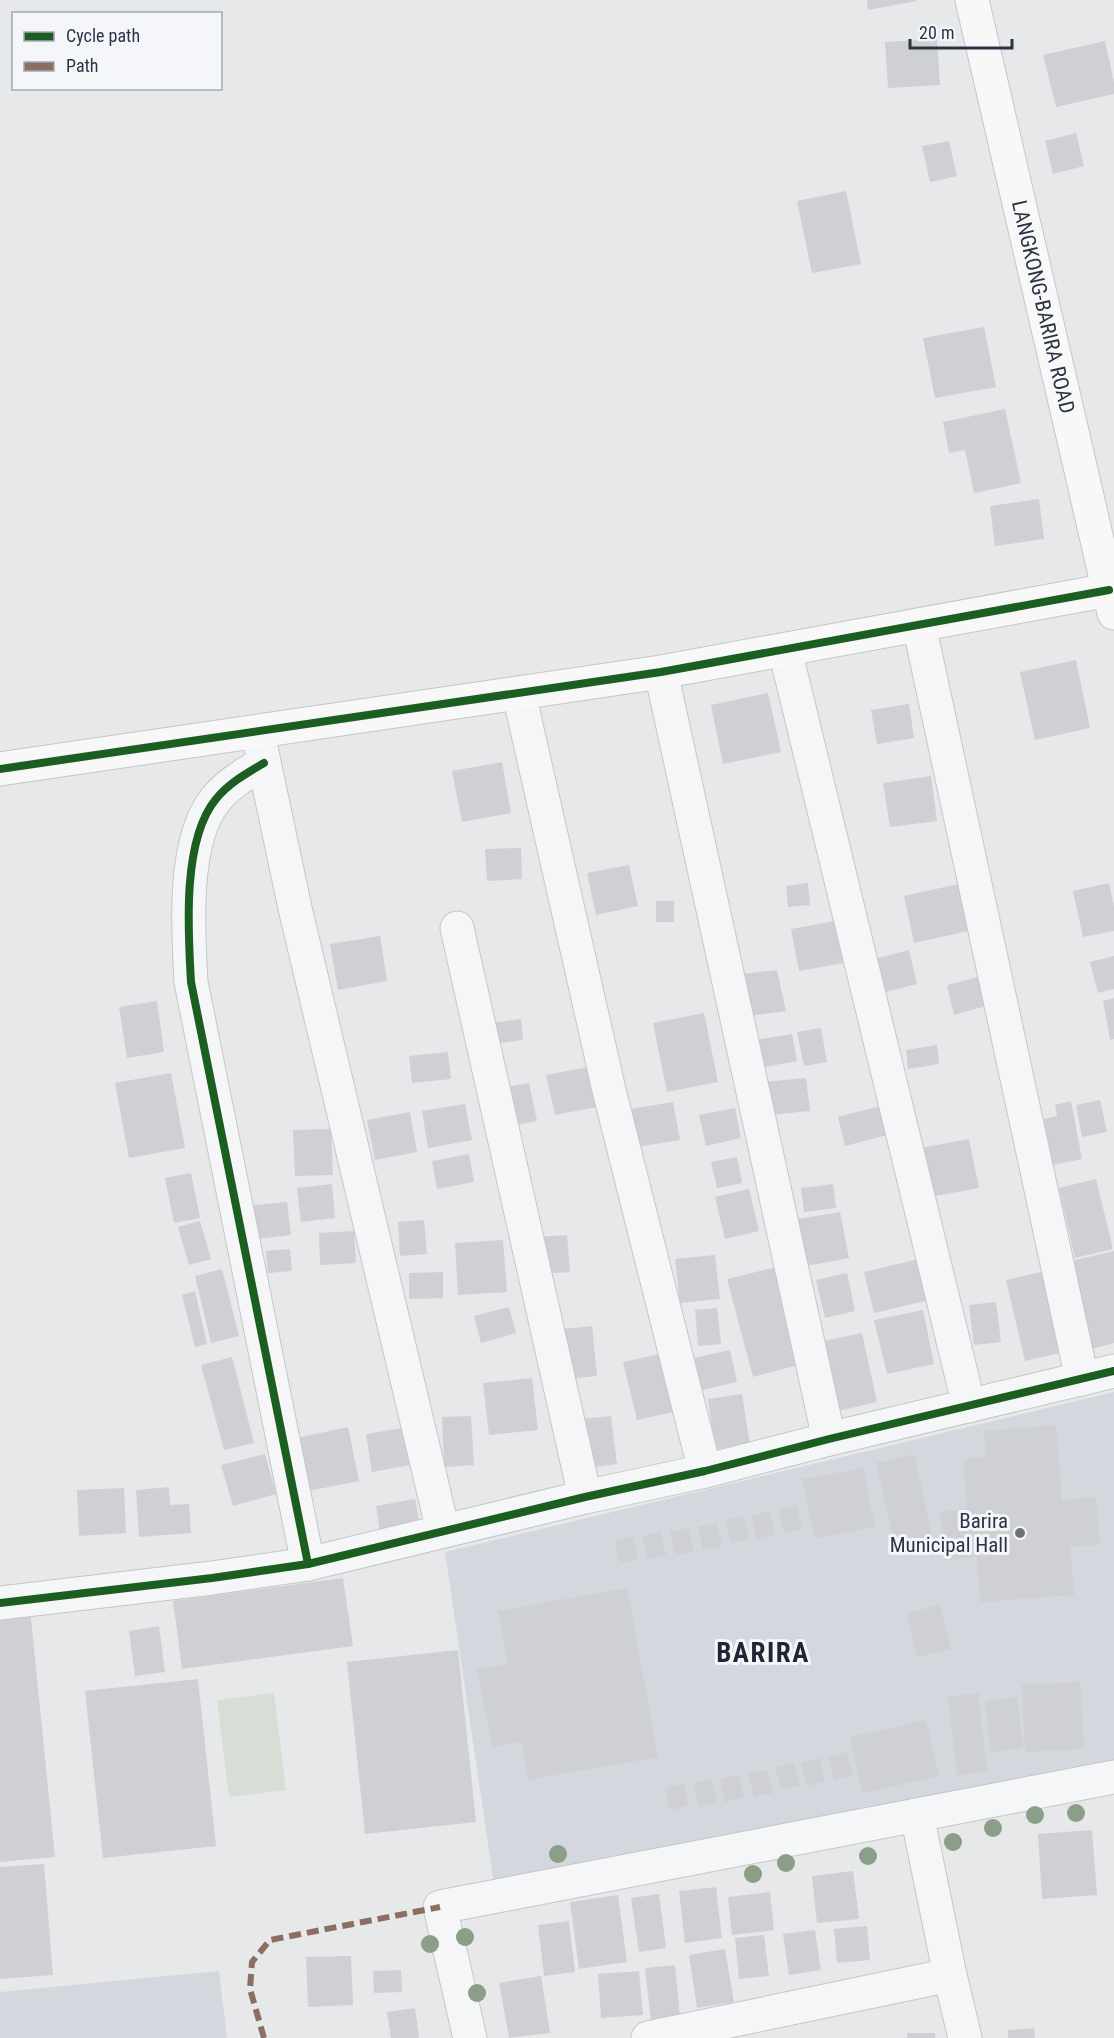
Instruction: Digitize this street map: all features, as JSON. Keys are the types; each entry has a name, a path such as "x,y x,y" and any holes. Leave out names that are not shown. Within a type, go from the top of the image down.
{"street":[{"name":"LANGKONG-BARIRA ROAD","path":"972,0 1111,602"},
{"path":"0,770 261,748 519,694 661,672 919,625 1111,602"},
{"path":"919,625 1082,1379"},
{"path":"785,650 969,1406"},
{"path":"661,672 829,1439"},
{"path":"519,694 609,1090 705,1471"},
{"path":"261,748 295,908 443,1531"},
{"path":"261,748 237,779 215,799 197,834 189,887 188,934 191,982 308,1563"},
{"path":"457,928 585,1497"},
{"path":"0,1603 212,1578 308,1563 705,1471 1114,1371"},
{"path":"470,2038 440,1907 1114,1777"},
{"path":"917,1815 965,2038"},
{"path":"648,2038 950,1975"}],"shaded area":[{"path":"1114,1392 1114,1764 494,1884 445,1552"},
{"path":"274,1693 286,1790 229,1797 217,1700"},
{"path":"219,1971 227,2038 0,2038 0,1992"}],"building":[{"path":"867,0 917,0 917,1 868,10"},
{"path":"937,39 940,85 888,88 885,42"},
{"path":"1105,41 1114,82 1114,94 1056,107 1043,55"},
{"path":"1076,133 1084,166 1053,174 1045,141"},
{"path":"949,141 957,176 930,182 922,146"},
{"path":"846,191 861,264 812,273 797,201"},
{"path":"984,327 996,387 935,398 923,338"},
{"path":"1005,409 1021,483 974,493 965,450 949,453 943,422"},
{"path":"1039,499 1044,539 995,546 990,506"},
{"path":"1076,660 1090,728 1035,740 1020,672"},
{"path":"768,693 781,752 723,764 711,705"},
{"path":"909,704 914,738 877,744 871,710"},
{"path":"502,762 511,813 462,822 452,771"},
{"path":"931,776 937,821 890,827 883,783"},
{"path":"521,848 522,879 487,881 485,849"},
{"path":"629,865 638,906 596,915 587,873"},
{"path":"808,883 810,905 788,907 786,886"},
{"path":"963,883 973,930 914,943 904,896"},
{"path":"1109,883 1114,906 1114,931 1083,937 1073,891"},
{"path":"656,901 674,901 674,922 656,922"},
{"path":"835,921 843,963 799,971 791,929"},
{"path":"380,936 387,981 338,990 330,944"},
{"path":"909,950 917,984 882,993 874,959"},
{"path":"1114,956 1114,989 1098,993 1090,962"},
{"path":"777,970 786,1011 749,1016 741,974"},
{"path":"978,977 986,1006 954,1015 947,985"},
{"path":"1114,998 1114,1039 1110,1040 1103,1001"},
{"path":"157,1001 164,1052 127,1058 119,1007"},
{"path":"704,1013 718,1082 667,1092 653,1023"},
{"path":"521,1019 523,1040 493,1044 490,1023"},
{"path":"821,1028 827,1062 804,1066 797,1032"},
{"path":"792,1034 797,1061 760,1068 755,1040"},
{"path":"937,1045 939,1064 908,1069 906,1050"},
{"path":"448,1052 451,1079 412,1083 409,1056"},
{"path":"588,1067 597,1107 555,1115 546,1075"},
{"path":"171,1073 185,1148 129,1158 115,1083"},
{"path":"806,1078 810,1111 768,1115 764,1082"},
{"path":"529,1083 537,1121 507,1127 499,1088"},
{"path":"1100,1100 1107,1132 1082,1137 1076,1105"},
{"path":"1071,1101 1082,1159 1053,1165 1044,1119 1057,1116 1055,1105"},
{"path":"673,1102 680,1140 631,1148 625,1110"},
{"path":"465,1104 472,1140 428,1148 422,1111"},
{"path":"884,1105 891,1134 845,1146 838,1117"},
{"path":"735,1108 741,1138 706,1146 699,1115"},
{"path":"410,1112 417,1152 375,1160 367,1120"},
{"path":"331,1129 333,1175 295,1176 293,1130"},
{"path":"969,1139 979,1188 930,1197 921,1148"},
{"path":"469,1154 474,1182 437,1189 432,1161"},
{"path":"737,1157 742,1183 717,1188 711,1162"},
{"path":"191,1173 200,1218 174,1223 165,1178"},
{"path":"1096,1179 1113,1249 1075,1258 1059,1188"},
{"path":"332,1184 335,1218 301,1222 297,1188"},
{"path":"833,1184 836,1208 804,1212 801,1188"},
{"path":"749,1189 759,1231 725,1239 715,1197"},
{"path":"287,1202 291,1235 247,1240 243,1206"},
{"path":"840,1212 849,1258 801,1267 792,1220"},
{"path":"424,1220 427,1254 400,1256 398,1222"},
{"path":"200,1221 211,1259 189,1265 178,1227"},
{"path":"354,1231 356,1263 320,1265 319,1233"},
{"path":"567,1235 570,1272 541,1274 537,1237"},
{"path":"503,1240 507,1292 458,1295 455,1243"},
{"path":"290,1249 292,1271 268,1273 266,1251"},
{"path":"1114,1251 1114,1343 1088,1350 1067,1262"},
{"path":"715,1255 720,1299 680,1303 675,1259"},
{"path":"919,1259 929,1300 874,1313 864,1272"},
{"path":"777,1267 802,1364 753,1377 727,1279"},
{"path":"222,1269 239,1336 211,1343 195,1276"},
{"path":"1045,1271 1064,1352 1025,1361 1006,1280"},
{"path":"443,1272 443,1298 409,1299 409,1273"},
{"path":"847,1273 855,1311 825,1318 816,1280"},
{"path":"195,1291 207,1344 195,1347 182,1295"},
{"path":"996,1302 1001,1342 974,1345 969,1305"},
{"path":"509,1307 516,1333 481,1343 474,1316"},
{"path":"717,1308 721,1344 698,1346 695,1310"},
{"path":"923,1310 934,1364 887,1374 874,1320"},
{"path":"592,1326 597,1376 569,1379 564,1329"},
{"path":"862,1333 877,1402 830,1413 814,1343"},
{"path":"730,1350 737,1382 702,1390 694,1358"},
{"path":"660,1354 673,1412 637,1420 623,1362"},
{"path":"232,1357 254,1443 224,1450 201,1365"},
{"path":"532,1378 538,1430 489,1435 483,1383"},
{"path":"742,1394 750,1445 715,1449 708,1399"},
{"path":"471,1416 474,1465 444,1467 442,1417"},
{"path":"611,1416 617,1464 586,1468 580,1419"},
{"name":"Barira Municipal Hall","path":"1056,1425 1062,1500 1096,1497 1100,1545 1070,1547 1074,1595 980,1602 977,1557 944,1560 940,1511 967,1509 963,1459 986,1457 984,1431"},
{"path":"348,1427 359,1481 303,1492 292,1439"},
{"path":"403,1428 410,1465 372,1472 366,1434"},
{"path":"265,1454 276,1494 233,1506 221,1465"},
{"path":"914,1454 933,1541 896,1549 876,1463"},
{"path":"863,1468 875,1527 815,1538 802,1479"},
{"path":"169,1487 170,1505 189,1504 191,1533 139,1537 136,1490"},
{"path":"124,1488 126,1533 79,1536 77,1490"},
{"path":"415,1499 420,1525 380,1532 376,1506"},
{"path":"797,1505 802,1529 784,1533 778,1510"},
{"path":"770,1511 775,1534 756,1539 751,1516"},
{"path":"744,1516 749,1539 731,1543 725,1520"},
{"path":"717,1523 722,1546 703,1550 698,1527"},
{"path":"688,1528 694,1551 675,1555 670,1532"},
{"path":"661,1531 666,1555 648,1559 642,1536"},
{"path":"633,1537 638,1559 619,1563 615,1541"},
{"path":"343,1578 353,1646 182,1669 173,1601"},
{"path":"627,1588 658,1757 528,1780 522,1742 492,1747 477,1669 508,1664 498,1611"},
{"path":"940,1605 951,1649 917,1657 907,1613"},
{"path":"30,1609 55,1857 0,1862 0,1612"},
{"path":"159,1626 165,1672 135,1676 129,1631"},
{"path":"458,1650 476,1822 365,1834 347,1662"},
{"path":"198,1679 216,1846 103,1858 85,1691"},
{"path":"1080,1682 1084,1749 1025,1752 1022,1685"},
{"path":"978,1693 987,1772 957,1775 948,1697"},
{"path":"1017,1697 1023,1748 991,1752 985,1701"},
{"path":"926,1720 939,1776 862,1793 850,1737"},
{"path":"847,1752 853,1776 834,1780 829,1757"},
{"path":"820,1758 825,1781 807,1786 801,1763"},
{"path":"794,1763 800,1786 781,1790 775,1767"},
{"path":"767,1770 773,1793 754,1797 748,1774"},
{"path":"739,1775 744,1798 725,1802 720,1779"},
{"path":"711,1779 717,1802 698,1806 693,1783"},
{"path":"684,1784 688,1806 670,1810 665,1788"},
{"path":"1092,1830 1097,1895 1042,1899 1038,1834"},
{"path":"44,1864 53,1975 0,1979 0,1867"},
{"path":"853,1871 859,1919 817,1923 812,1876"},
{"path":"716,1887 722,1938 685,1943 679,1891"},
{"path":"770,1892 774,1930 732,1935 728,1897"},
{"path":"659,1894 666,1948 639,1952 631,1898"},
{"path":"618,1895 627,1962 579,1969 570,1902"},
{"path":"569,1921 575,1972 544,1976 538,1925"},
{"path":"867,1926 870,1960 837,1963 834,1929"},
{"path":"815,1930 821,1970 789,1975 783,1934"},
{"path":"764,1935 769,1976 739,1979 735,1938"},
{"path":"725,1949 734,2002 697,2008 689,1955"},
{"path":"351,1956 353,2005 308,2007 306,1957"},
{"path":"675,1965 680,2018 651,2021 645,1968"},
{"path":"401,1970 402,1992 374,1993 373,1971"},
{"path":"639,1971 643,2015 601,2018 598,1974"},
{"path":"541,1976 550,2033 509,2038 499,1983"},
{"path":"415,2008 419,2038 391,2038 387,2012"},
{"path":"1034,2028 1035,2038 1008,2038 1008,2030"},
{"path":"907,2033 935,2033 935,2038 907,2038"}],"marked path":[{"path":"264,2038 250,1989 252,1962 270,1940 440,1907"}],"cycle path":[{"path":"0,769 661,672 1109,590"},
{"path":"264,763 238,779 216,799 205,817 197,838 190,887 191,982 308,1564"},
{"path":"0,1603 212,1578 308,1564 585,1497 705,1471 1114,1371"}],"place":[{"name":"Barira Municipal Hall","path":"1020,1533"}],"district":[{"name":"BARIRA","path":"763,1653"}]}
